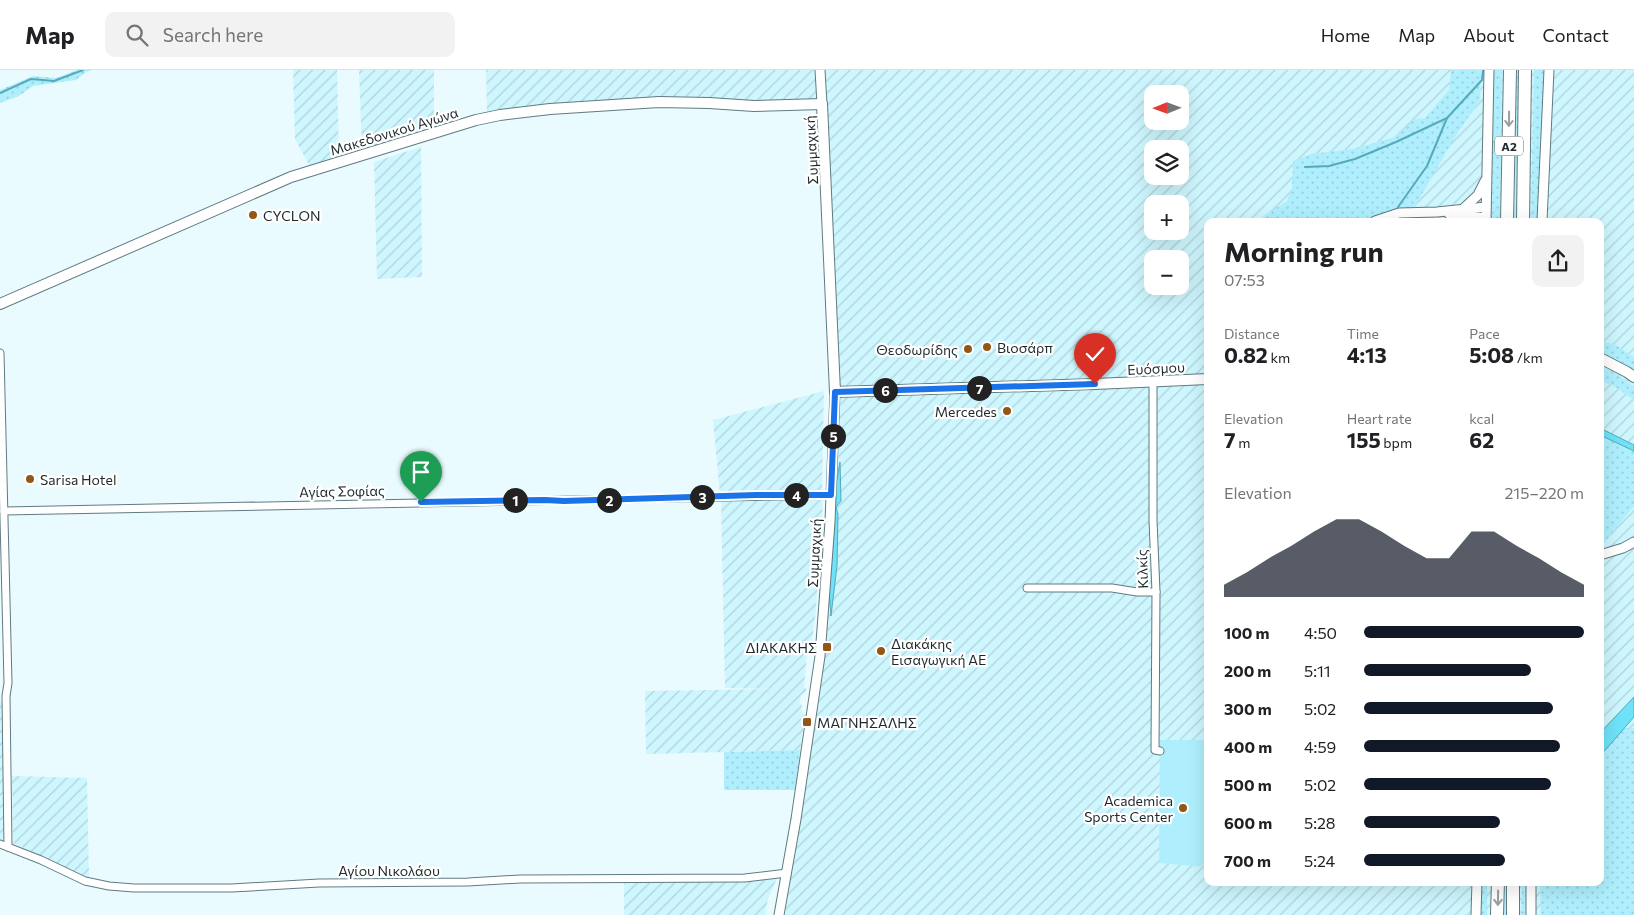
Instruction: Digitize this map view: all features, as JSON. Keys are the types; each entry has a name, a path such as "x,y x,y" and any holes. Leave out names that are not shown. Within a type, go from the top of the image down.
{"highway":[{"name":"Α2","path":"1507,218 1510,70"},
{"name":"Α2","path":"1523,218 1525,70"},
{"path":"1497,915 1498,886"},
{"path":"1513,886 1513,915"}],"main road":[{"name":"Μακεδονικού Αγώνα","path":"0,304 291,177 476,120 550,109 659,102 709,102 754,106 822,104"},
{"name":"Συμμαχική","path":"822,104 835,392"},
{"path":"1604,360 1634,377"},
{"name":"Ευόσμου","path":"835,392 1204,379"}],"street":[{"name":"Συμμαχική","path":"820,70 822,104"},
{"path":"1486,218 1489,70"},
{"path":"1542,218 1549,70"},
{"path":"1463,209 1478,195 1486,179"},
{"path":"1384,218 1398,213 1437,212 1486,207"},
{"path":"1437,212 1474,218"},
{"path":"0,353 8,683 3,696 8,847"},
{"name":"Κιλκίς","path":"1152,382 1153,520 1156,592 1155,750 1160,751"},
{"name":"Συμμαχική","path":"779,915 806,756 820,656 831,495 835,392"},
{"name":"Αγίας Σοφίας","path":"4,511 831,495"},
{"path":"1604,554 1623,548 1634,542"},
{"path":"1027,588 1112,588 1137,592 1156,592"},
{"name":"Αγίου Νικολάου","path":"0,844 41,860 84,881 134,888 232,888 319,883 468,882 520,879 745,878 787,873"},
{"path":"1476,915 1477,886"},
{"path":"1531,886 1531,915"}],"shaded area":[{"path":"77,70 92,70 76,80 33,86 19,96 0,103 0,90 33,76 56,78"},
{"path":"293,70 337,70 339,157 310,167 295,139"},
{"path":"359,70 434,70 434,128 362,153"},
{"path":"486,70 816,70 817,100 617,101 487,114"},
{"path":"825,70 1634,70 1634,915 785,915 822,671 830,599 837,397 837,310"},
{"path":"1451,70 1481,70 1480,100 1455,137 1414,208 1405,218 1263,218 1263,216 1287,201 1292,189 1293,161 1311,154 1353,149 1395,137 1415,119 1425,118 1449,90"},
{"path":"1493,70 1502,70 1500,218 1492,218"},
{"path":"1516,70 1519,70 1517,218 1514,218"},
{"path":"1534,70 1545,70 1543,218 1531,218"},
{"path":"421,147 422,277 377,279 374,162"},
{"path":"1604,342 1614,344 1634,357 1634,370 1615,358 1604,354"},
{"path":"1604,368 1619,375 1634,387 1634,400 1614,386 1604,382"},
{"path":"824,391 822,491 720,494 713,420"},
{"path":"1604,430 1634,445 1634,451 1604,437"},
{"path":"1604,434 1634,446 1634,506 1604,543"},
{"path":"840,462 841,501 836,507 838,514 837,566 831,616 829,590 832,508"},
{"path":"823,499 816,610 811,649 807,653 804,688 806,688 806,692 801,695 800,703 802,705 801,710 805,715 800,750 646,754 645,691 776,689 725,688 721,501"},
{"path":"1634,697 1634,717 1604,751 1604,729"},
{"path":"0,701 5,701 6,843 0,840"},
{"path":"1604,728 1634,728 1634,915 1541,915 1540,886 1604,886"},
{"name":"Academica Sports Center","path":"1160,740 1204,740 1204,867 1159,863"},
{"path":"800,750 795,790 724,790 724,752"},
{"path":"12,776 87,778 89,878 13,843"},
{"path":"777,878 768,899 765,915 624,915 624,882 752,881"},
{"path":"1482,886 1487,886 1487,915 1482,915"},
{"path":"1504,886 1507,886 1507,915 1503,915"},
{"path":"1522,886 1528,886 1527,915 1521,915"}],"waterway":[{"path":"0,93 31,79 54,81 83,70"},
{"path":"1305,167 1329,166 1355,159 1447,118 1482,80 1483,70"},
{"path":"1398,207 1427,166 1447,118"}],"place":[{"name":"CYCLON","path":"253,215"},
{"name":"Βιοσάρπ","path":"987,347"},
{"name":"Θεοδωρίδης","path":"968,349"},
{"name":"Mercedes","path":"1007,411"},
{"name":"Sarisa Hotel","path":"30,479"},
{"name":"ΔΙΑΚΑΚΗΣ","path":"827,647"},
{"name":"Διακάκης Εισαγωγική ΑΕ","path":"881,651"},
{"name":"ΜΑΓΝΗΣΑΛΗΣ","path":"807,722"},
{"name":"Academica Sports Center","path":"1183,808"}],"route":[{"path":"421,502 831,495 835,392 1095,384"}]}
